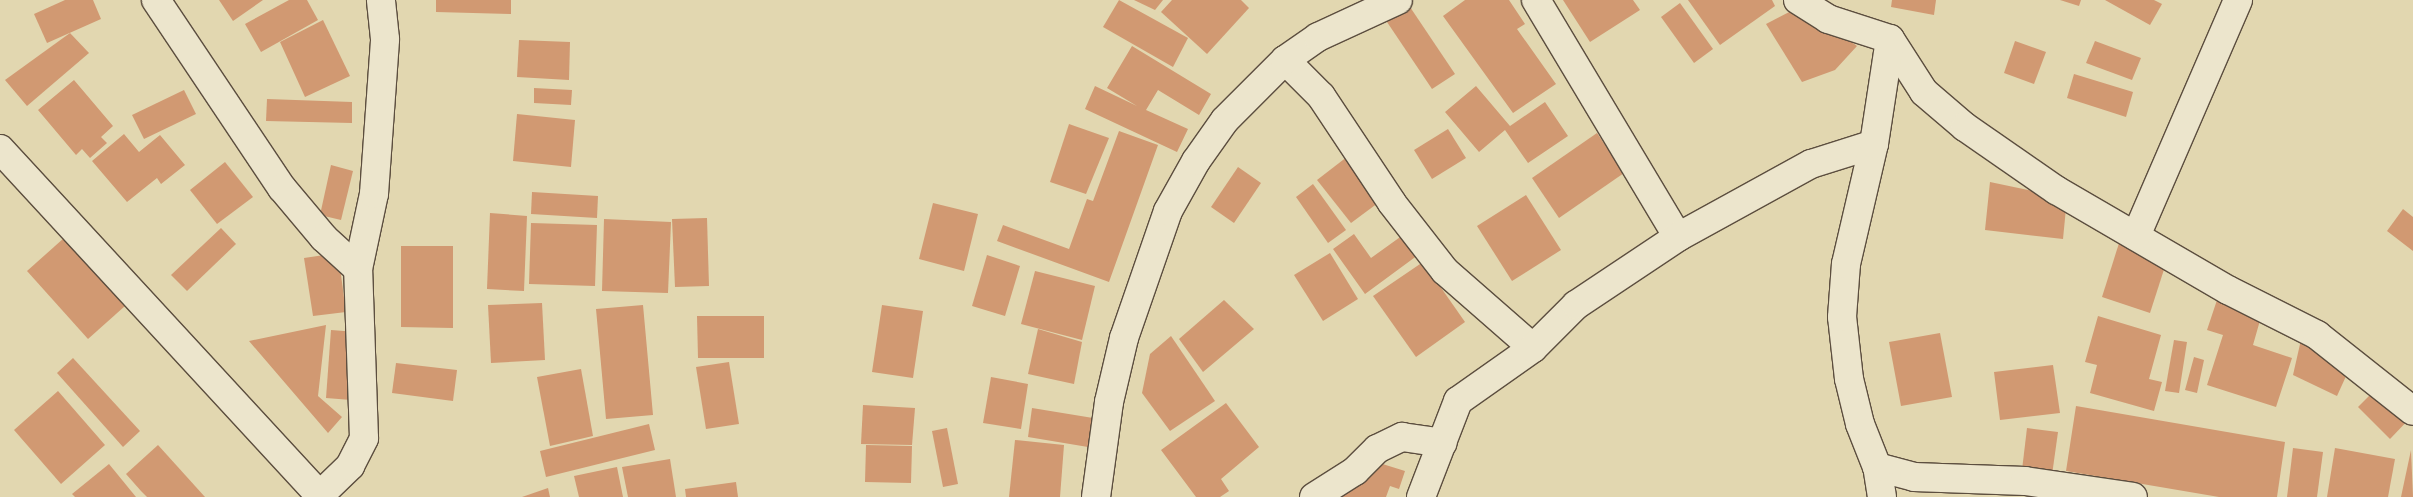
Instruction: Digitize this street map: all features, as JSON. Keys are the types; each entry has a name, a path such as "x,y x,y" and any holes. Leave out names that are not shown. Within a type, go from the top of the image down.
{"street":[{"path":"156,0 282,188 324,238 358,269"},
{"path":"0,149 320,496 350,466 364,438 358,269 374,194 384,39 381,0"},
{"path":"1096,497 1109,402 1124,338 1168,211 1224,120 1285,60 1318,37 1398,0"},
{"path":"1536,0 1678,237"},
{"path":"1798,0 1828,19 1890,39 1924,92 1965,127 2056,190 2228,290 2317,335 2410,398"},
{"path":"2136,236 2238,0"},
{"path":"1882,497 1877,467 1860,424 1849,379 1842,317 1846,264 1874,144 1890,39"},
{"path":"1285,60 1321,96 1414,233 1445,271 1533,348"},
{"path":"1421,497 1458,401 1533,348 1576,305 1678,237 1811,164 1874,144"},
{"path":"1314,497 1355,471 1377,449 1402,437 1442,443"},
{"path":"1877,467 1914,476 2025,481 2133,497"}],"building":[{"path":"65,0 93,0 101,19 47,43 34,14"},
{"path":"219,0 263,0 233,21"},
{"path":"289,0 307,0 318,20 261,52 245,24"},
{"path":"436,0 511,0 511,14 436,12"},
{"path":"1119,0 1188,38 1173,67 1103,27"},
{"path":"1134,0 1163,0 1155,10"},
{"path":"1172,0 1241,0 1249,8 1207,54 1161,12"},
{"path":"1465,0 1509,0 1525,24 1517,29 1556,84 1513,113 1443,16"},
{"path":"1563,0 1633,0 1640,10 1590,42"},
{"path":"1688,0 1772,0 1775,6 1720,45"},
{"path":"1892,0 1936,0 1934,15 1891,7"},
{"path":"2060,0 2081,0 2079,6"},
{"path":"2105,0 2154,0 2162,4 2150,25"},
{"path":"1680,3 1713,49 1694,63 1661,17"},
{"path":"1408,4 1455,74 1432,89 1385,19"},
{"path":"1801,6 1857,46 1835,70 1802,82 1766,24"},
{"path":"323,20 350,76 305,97 280,42"},
{"path":"70,33 89,53 27,106 5,80"},
{"path":"519,40 570,42 569,80 517,77"},
{"path":"2015,41 2046,52 2034,84 2004,73"},
{"path":"2095,41 2141,58 2132,80 2086,63"},
{"path":"1132,46 1211,94 1199,115 1158,90 1146,110 1188,129 1177,152 1085,109 1095,86 1137,106 1107,88"},
{"path":"2074,74 2133,92 2126,117 2067,98"},
{"path":"74,80 113,126 101,137 107,143 90,158 82,149 76,155 38,110"},
{"path":"1476,86 1510,126 1545,102 1568,136 1528,163 1505,130 1479,152 1445,112"},
{"path":"534,88 572,90 571,105 534,103"},
{"path":"184,90 196,114 144,139 132,115"},
{"path":"267,99 352,102 352,123 266,121"},
{"path":"517,114 575,120 571,167 513,161"},
{"path":"1069,124 1109,138 1086,194 1050,182"},
{"path":"1448,129 1466,158 1432,179 1414,150"},
{"path":"1119,131 1158,145 1109,282 997,241 1003,225 1069,249 1087,199 1093,201"},
{"path":"1597,133 1624,173 1559,218 1532,178"},
{"path":"124,134 139,152 160,135 185,165 161,184 157,178 127,202 92,161"},
{"path":"1352,153 1386,197 1351,223 1317,180"},
{"path":"225,162 253,197 217,224 190,190"},
{"path":"331,165 353,171 341,220 320,215"},
{"path":"1238,167 1261,183 1234,223 1211,207"},
{"path":"1990,182 2067,198 2063,239 1985,230"},
{"path":"1313,184 1346,230 1328,243 1296,197"},
{"path":"532,192 598,196 597,218 531,214"},
{"path":"1526,195 1561,250 1512,281 1477,226"},
{"path":"933,203 978,214 964,271 919,259"},
{"path":"2403,209 2413,217 2413,251 2387,231"},
{"path":"490,213 527,216 524,291 487,289"},
{"path":"707,218 709,286 675,287 672,219"},
{"path":"604,219 671,222 668,293 602,291"},
{"path":"531,223 597,225 595,286 529,284"},
{"path":"221,228 236,244 187,291 171,275"},
{"path":"1354,234 1371,258 1403,235 1418,255 1365,294 1333,249"},
{"path":"64,238 125,306 88,339 27,271"},
{"path":"2120,240 2168,257 2150,313 2102,297"},
{"path":"401,246 453,246 453,328 401,327"},
{"path":"338,253 346,312 313,316 304,258"},
{"path":"1330,253 1358,299 1323,321 1294,275"},
{"path":"987,255 1020,266 1005,316 972,306"},
{"path":"1423,262 1465,322 1416,357 1373,296"},
{"path":"1035,271 1095,286 1082,340 1021,324"},
{"path":"2221,288 2263,310 2253,345 2292,358 2276,407 2207,385 2223,335 2207,330"},
{"path":"1224,300 1254,329 1203,372 1179,339"},
{"path":"542,303 545,360 491,363 488,305"},
{"path":"643,305 653,415 606,419 596,309"},
{"path":"882,305 923,311 913,378 872,372"},
{"path":"697,316 764,316 764,358 698,358"},
{"path":"2098,316 2161,335 2149,379 2162,382 2154,411 2090,393 2097,365 2085,362"},
{"path":"326,325 318,396 342,417 328,433 249,341"},
{"path":"1038,329 1082,342 1074,384 1028,374"},
{"path":"331,330 357,332 351,400 326,398"},
{"path":"2303,331 2352,363 2337,396 2293,375"},
{"path":"1940,333 1952,397 1901,406 1889,342"},
{"path":"1171,336 1215,401 1170,431 1142,393 1150,354"},
{"path":"2174,340 2187,342 2179,393 2165,391"},
{"path":"2194,357 2204,360 2197,393 2185,390"},
{"path":"73,358 140,431 123,447 57,373"},
{"path":"729,362 739,424 706,429 696,367"},
{"path":"396,363 457,370 453,401 392,393"},
{"path":"2053,365 2060,413 2000,420 1994,372"},
{"path":"581,369 593,436 550,446 537,377"},
{"path":"991,377 1028,384 1021,429 983,423"},
{"path":"2380,385 2412,416 2390,439 2358,407"},
{"path":"58,391 105,445 61,484 14,430"},
{"path":"1226,403 1259,447 1221,479 1229,491 1220,497 1196,497 1161,450"},
{"path":"863,405 915,408 912,445 861,444"},
{"path":"2076,406 2285,442 2277,497 2219,497 2066,471"},
{"path":"1032,408 1093,418 1088,447 1028,437"},
{"path":"649,424 655,450 546,477 540,451"},
{"path":"947,428 958,484 943,487 932,431"},
{"path":"2027,428 2058,432 2052,475 2022,470"},
{"path":"1015,440 1064,445 1060,497 1009,497"},
{"path":"158,445 205,497 147,497 141,491 126,474"},
{"path":"866,445 912,446 911,483 865,482"},
{"path":"2293,448 2323,452 2317,497 2287,497"},
{"path":"2335,448 2395,459 2388,497 2327,497"},
{"path":"2411,450 2413,497 2401,497"},
{"path":"1360,457 1405,471 1399,489 1390,486 1386,497 1319,497"},
{"path":"670,459 676,497 628,497 622,467"},
{"path":"109,464 136,497 75,497 72,494"},
{"path":"617,467 623,497 579,497 574,476"},
{"path":"736,482 738,497 686,497 685,489"},
{"path":"548,488 550,497 522,497"}]}
